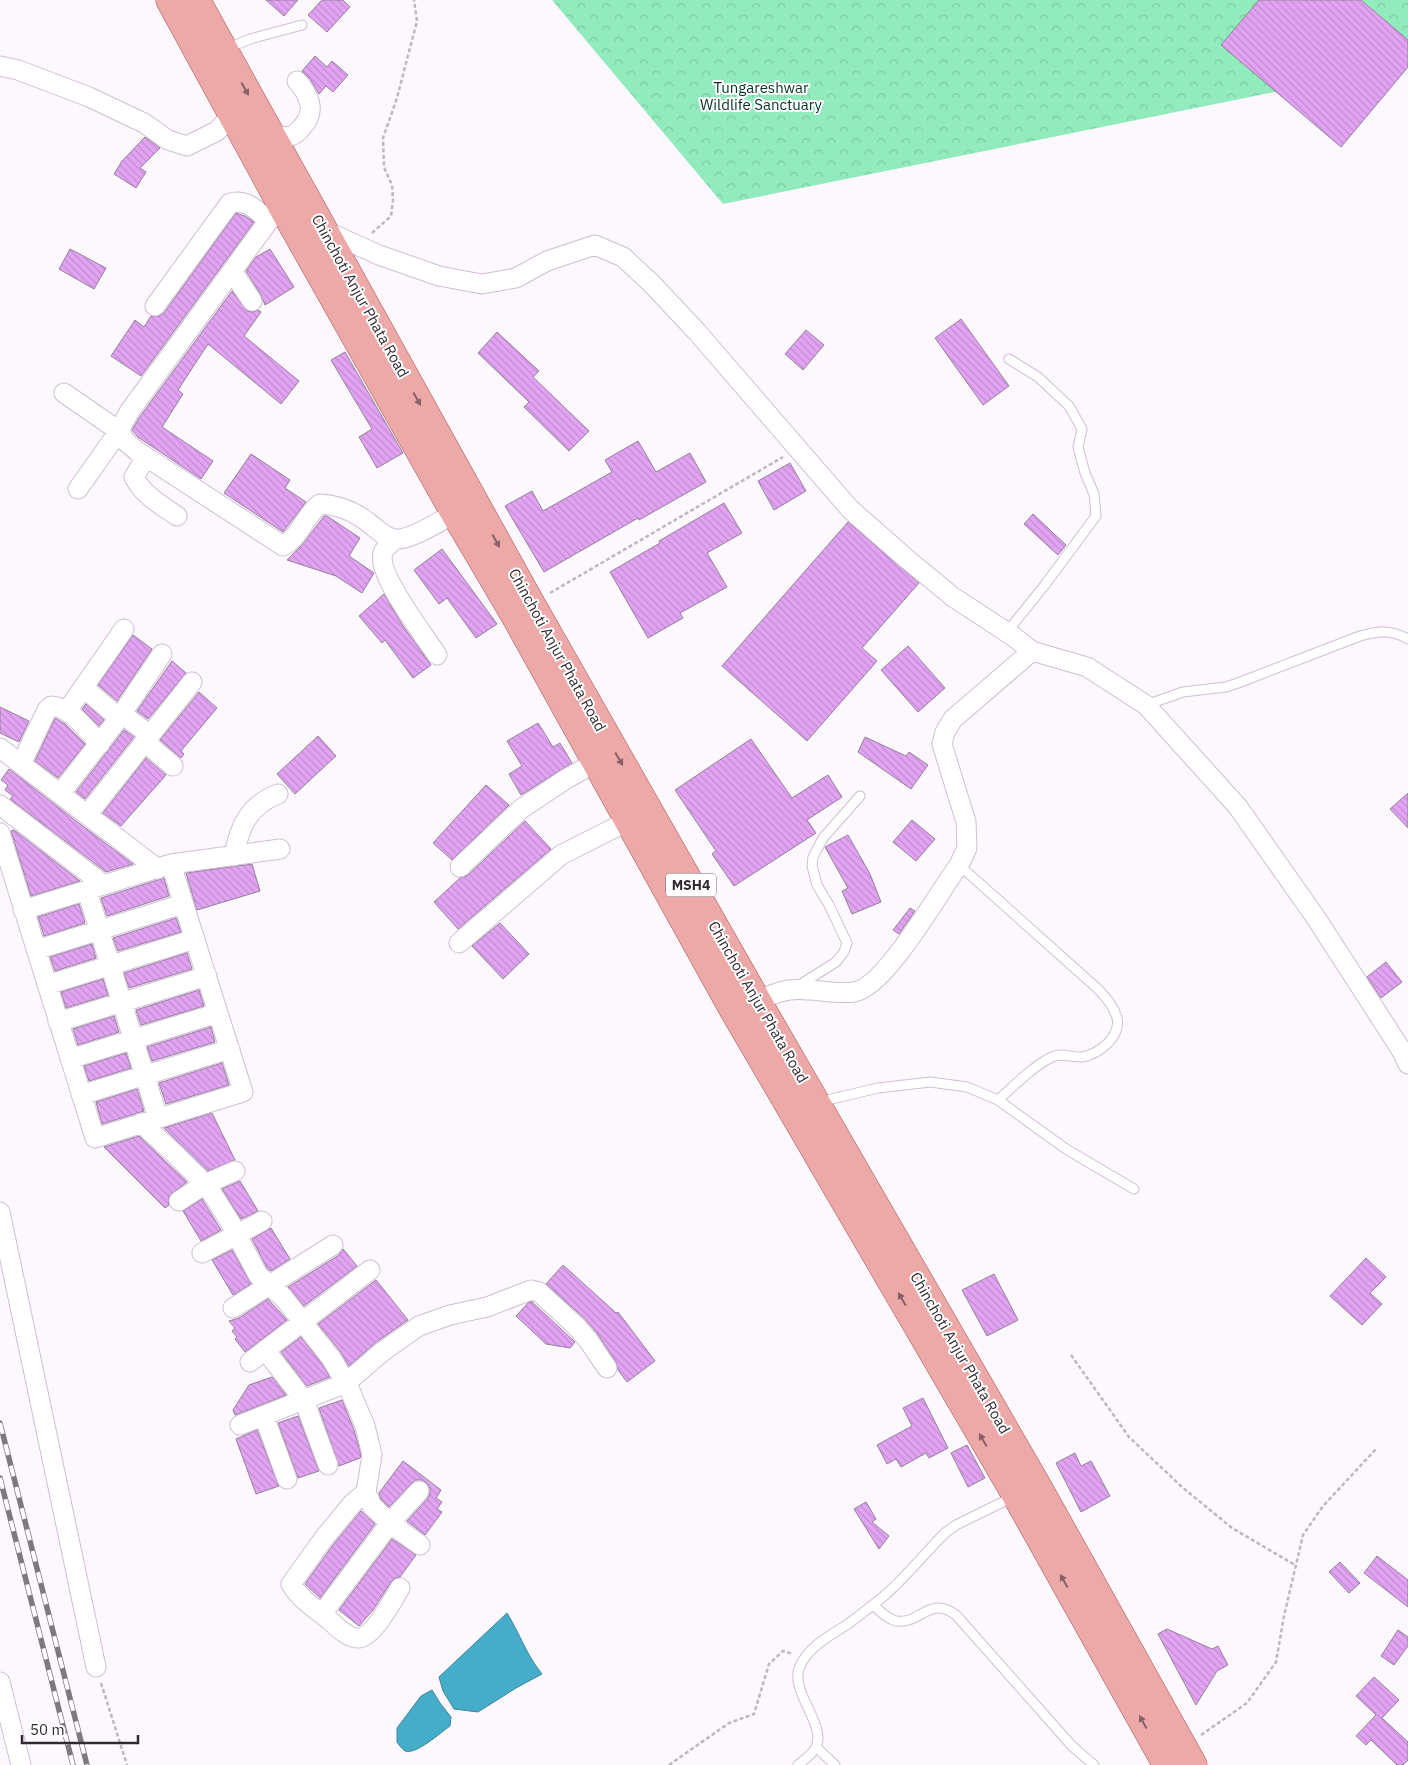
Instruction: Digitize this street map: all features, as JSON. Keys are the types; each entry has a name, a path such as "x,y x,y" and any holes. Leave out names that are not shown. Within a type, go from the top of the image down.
{"main road":[{"name":"Chinchoti Anjur Phata Road","path":"170,0 628,821 745,1005"},
{"name":"Chinchoti Anjur Phata Road","path":"196,0 270,134 279,198 323,230 531,604 745,1005 804,1107 1016,1495 1181,1759"},
{"name":"Chinchoti Anjur Phata Road","path":"804,1107 1036,1484 1181,1759"}],"street":[{"path":"0,66 18,70 89,97 144,123 168,140 188,146 217,131 233,114"},
{"path":"270,134 288,137 298,132 306,123 311,110 310,100 297,81"},
{"path":"78,489 119,431 129,412 232,271 279,198"},
{"path":"155,306 230,203 243,201 254,208 279,198"},
{"path":"323,230 380,256 439,276 482,284 516,278 547,261 595,245 623,256 697,332 850,509 908,560 953,597 1007,632 1032,651 1087,667 1146,705 1238,807 1316,918 1407,1057"},
{"path":"232,271 252,302"},
{"path":"64,392 119,431 126,442 146,457 283,546 296,535 320,504 333,505 349,510 386,536 396,539"},
{"path":"146,457 134,476 138,486 177,516"},
{"path":"437,655 393,589 382,562 383,553 396,539 423,530 455,513"},
{"path":"67,711 124,629"},
{"path":"745,1005 789,990 855,992 878,978 893,962 959,865 967,848 966,822 942,744 945,732 952,719 1032,651"},
{"path":"60,794 121,716 162,654"},
{"path":"87,815 192,682"},
{"path":"83,687 147,738 173,766"},
{"path":"21,764 47,710 52,706 59,706 67,711 100,744"},
{"path":"0,748 87,815 165,867 183,904 243,1092 95,1138 0,833"},
{"path":"460,867 521,809 566,779 596,762"},
{"path":"234,856 238,834 248,816 265,799 278,794"},
{"path":"0,805 95,888 99,930 145,1075 150,1121 205,1184 236,1234 258,1275 267,1285 283,1297 331,1358 346,1383 365,1426 372,1455 366,1492 372,1506 390,1523 420,1545"},
{"path":"459,943 561,855 628,821"},
{"path":"23,910 165,867 280,849"},
{"path":"36,950 183,904"},
{"path":"47,985 195,939"},
{"path":"58,1022 207,976"},
{"path":"70,1059 218,1013"},
{"path":"82,1095 230,1049"},
{"path":"179,1201 205,1184 236,1171"},
{"path":"0,1212 96,1667"},
{"path":"202,1252 262,1221"},
{"path":"233,1308 333,1245"},
{"path":"250,1362 370,1270"},
{"path":"240,1425 346,1383 382,1352 418,1326 450,1315 487,1307 531,1290 539,1292 576,1326 607,1368"},
{"path":"265,1350 304,1400 328,1465"},
{"path":"264,1416 287,1479"},
{"path":"322,1614 390,1523 419,1491"},
{"path":"366,1492 352,1504 324,1538 291,1584 295,1592 348,1635 359,1638 366,1635 386,1614 400,1588"},
{"path":"0,1682 21,1765"}],"lane":[{"path":"224,51 250,39 302,25"},
{"path":"1007,632 1056,571 1096,516 1094,494 1085,473 1078,447 1082,429 1069,406 1038,377 1009,359"},
{"path":"1146,705 1183,692 1226,687 1360,636 1380,631 1396,632 1408,639"},
{"path":"789,990 811,979 836,962 844,952 847,943 817,885 812,866 813,857 824,838 860,796"},
{"path":"959,865 1098,989 1112,1006 1118,1019 1115,1032 1107,1044 1094,1054 1080,1057 1054,1056 998,1100"},
{"path":"804,1107 878,1088 930,1082 967,1086 998,1100 1066,1148 1134,1189"},
{"path":"798,1765 816,1747 817,1739 816,1729 797,1680 798,1669 804,1657 815,1646 886,1594 956,1525 1016,1495"},
{"path":"873,1605 889,1618 897,1621 908,1620 940,1607 948,1609 956,1615 1072,1746 1094,1765"},
{"path":"816,1747 835,1765"}],"path":[{"path":"359,246 391,216 392,185 384,167 383,138 397,98 417,21 414,0"},
{"path":"531,604 797,449"},
{"path":"1071,1356 1129,1437 1182,1487 1232,1528 1296,1566"},
{"path":"1181,1759 1247,1703 1276,1662 1284,1616 1303,1535 1323,1506 1376,1449"},
{"path":"669,1765 729,1723 754,1714 768,1664 783,1652 804,1657"},
{"path":"96,1667 127,1765"}],"green space":[{"name":"Tungareshwar Wildlife Sanctuary","path":"552,0 1408,0 1408,65 723,204"}],"water":[{"path":"507,1613 532,1660 542,1674 478,1712 454,1709 443,1691 439,1677"},
{"path":"432,1690 451,1717 450,1726 421,1747 405,1751 397,1742 397,1728 421,1696"}],"building":[{"path":"266,0 298,0 284,16"},
{"path":"322,0 343,0 350,7 327,32 308,15"},
{"path":"1259,0 1361,0 1408,40 1408,67 1341,147 1221,45"},
{"path":"315,56 327,67 332,61 348,75 333,92 326,86 319,94 310,79 302,71"},
{"path":"145,137 160,148 140,168 146,172 136,188 114,174 122,161"},
{"path":"236,213 254,222 141,376 111,356 135,320 144,327 151,316 159,316 164,313"},
{"path":"70,249 106,268 94,289 59,269"},
{"path":"270,249 294,287 265,305 246,271 256,257"},
{"path":"232,291 247,311 258,310 261,312 244,336 299,381 281,404 208,344 178,390 183,394 162,427 213,461 201,479 138,437 132,430"},
{"path":"961,319 1009,386 983,405 935,338"},
{"path":"806,330 824,345 803,370 785,354"},
{"path":"497,332 539,371 533,377 589,431 569,451 524,407 529,402 478,353"},
{"path":"345,352 403,453 377,468 359,437 372,429 331,360"},
{"path":"638,441 656,472 690,453 706,482 639,520 638,518 544,572 505,506 532,491 543,511 612,472 605,460"},
{"path":"251,454 290,480 285,488 306,502 283,532 224,493"},
{"path":"790,463 806,491 774,510 758,481"},
{"path":"724,503 742,533 707,553 727,587 680,613 683,618 648,638 610,572"},
{"path":"1033,514 1066,545 1058,555 1024,524"},
{"path":"324,516 327,516 360,538 349,556 374,573 362,593 336,576 287,560 303,544"},
{"path":"848,522 919,583 862,648 877,661 807,741 722,666"},
{"path":"442,549 497,624 476,638 447,598 439,604 414,570"},
{"path":"384,594 403,626 431,665 413,678 385,640 382,643 359,616"},
{"path":"133,635 152,649 117,701 98,685"},
{"path":"908,646 945,688 918,712 881,670"},
{"path":"172,661 186,673 148,719 137,711"},
{"path":"199,692 217,708 181,751 184,754 181,758 160,740"},
{"path":"86,704 104,720 99,726 82,709"},
{"path":"0,707 29,721 19,742 0,733"},
{"path":"55,718 65,724 85,744 58,778 35,761"},
{"path":"538,723 553,747 560,743 572,763 521,795 509,774 522,766 507,741"},
{"path":"124,730 134,737 85,799 76,792"},
{"path":"318,736 336,756 295,794 277,774"},
{"path":"865,737 906,756 909,752 928,765 911,789 858,752"},
{"path":"751,739 792,798 828,775 842,797 807,820 816,833 734,886 712,854 716,851 675,790"},
{"path":"146,758 166,775 121,826 103,813"},
{"path":"9,769 133,864 106,872 10,799 13,796 5,790 8,785 1,780"},
{"path":"486,785 509,805 452,860 433,843"},
{"path":"1408,793 1408,828 1390,809"},
{"path":"912,820 935,839 916,861 893,842"},
{"path":"525,821 551,849 458,929 434,902 460,878 468,875"},
{"path":"14,830 80,881 31,896 11,831"},
{"path":"848,835 870,874 881,902 852,914 842,891 848,888 825,847"},
{"path":"252,864 260,891 197,910 186,873"},
{"path":"164,878 169,896 107,916 101,898"},
{"path":"79,904 85,923 44,936 38,917"},
{"path":"910,908 915,911 899,934 893,930"},
{"path":"176,918 181,932 118,951 113,938"},
{"path":"500,923 529,954 503,979 472,946"},
{"path":"92,944 96,958 55,971 50,957"},
{"path":"187,953 192,969 129,988 124,973"},
{"path":"1386,962 1402,982 1381,998 1367,977"},
{"path":"103,979 108,995 66,1008 61,992"},
{"path":"199,990 204,1006 141,1025 136,1010"},
{"path":"114,1016 119,1032 78,1045 73,1029"},
{"path":"211,1027 215,1042 152,1061 147,1047"},
{"path":"126,1053 131,1068 89,1081 84,1066"},
{"path":"222,1063 229,1085 166,1104 159,1083"},
{"path":"137,1089 144,1111 102,1124 96,1102"},
{"path":"212,1113 235,1160 208,1171 164,1128"},
{"path":"139,1136 187,1182 169,1196 169,1205 165,1208 104,1147"},
{"path":"240,1181 258,1211 241,1219 222,1189"},
{"path":"202,1199 221,1230 201,1241 183,1211"},
{"path":"271,1228 290,1259 271,1271 267,1268 252,1239"},
{"path":"343,1249 357,1266 304,1306 288,1287 339,1255"},
{"path":"232,1250 251,1284 233,1295 212,1260"},
{"path":"1366,1258 1386,1277 1370,1293 1382,1304 1362,1325 1330,1296"},
{"path":"563,1265 616,1313 618,1312 655,1361 627,1382 597,1333 584,1318 546,1284"},
{"path":"994,1274 1018,1320 987,1336 962,1290"},
{"path":"376,1280 408,1320 375,1343 349,1366 340,1351 318,1324"},
{"path":"268,1299 287,1320 245,1352 235,1339 237,1337 232,1331 235,1328 229,1321 239,1318"},
{"path":"532,1302 575,1342 570,1348 546,1344 516,1316 528,1303"},
{"path":"301,1337 330,1377 307,1386 281,1352"},
{"path":"272,1377 286,1395 235,1415 233,1410 249,1385"},
{"path":"923,1398 948,1448 929,1458 926,1453 901,1467 896,1459 887,1464 877,1445 912,1426 903,1408"},
{"path":"342,1400 354,1430 361,1455 360,1458 339,1466 319,1408"},
{"path":"298,1416 319,1471 298,1478 278,1423"},
{"path":"257,1430 279,1486 256,1494 236,1439"},
{"path":"967,1445 985,1478 968,1487 951,1453"},
{"path":"1075,1453 1081,1466 1091,1461 1110,1496 1081,1512 1056,1463"},
{"path":"403,1461 441,1490 436,1498 442,1502 437,1509 442,1512 425,1535 407,1521 428,1498 430,1488 427,1483 422,1480 415,1480 389,1507 381,1499 379,1493"},
{"path":"866,1502 876,1519 872,1522 889,1536 879,1549 854,1509"},
{"path":"361,1511 375,1524 320,1598 305,1584 333,1545"},
{"path":"392,1539 416,1555 400,1577 395,1578 391,1582 373,1610 359,1626 339,1610"},
{"path":"1377,1556 1408,1580 1408,1607 1364,1573"},
{"path":"1340,1562 1360,1583 1349,1593 1329,1572"},
{"path":"1167,1629 1212,1649 1218,1646 1228,1665 1217,1671 1196,1705 1158,1634"},
{"path":"1398,1630 1408,1637 1408,1646 1394,1665 1381,1656"},
{"path":"1374,1677 1399,1700 1382,1718 1408,1742 1408,1760 1403,1765 1397,1765 1371,1740 1366,1745 1356,1736 1376,1715 1356,1696"}],"railway":[{"path":"0,1423 87,1765"},
{"path":"0,1478 73,1765"}]}
